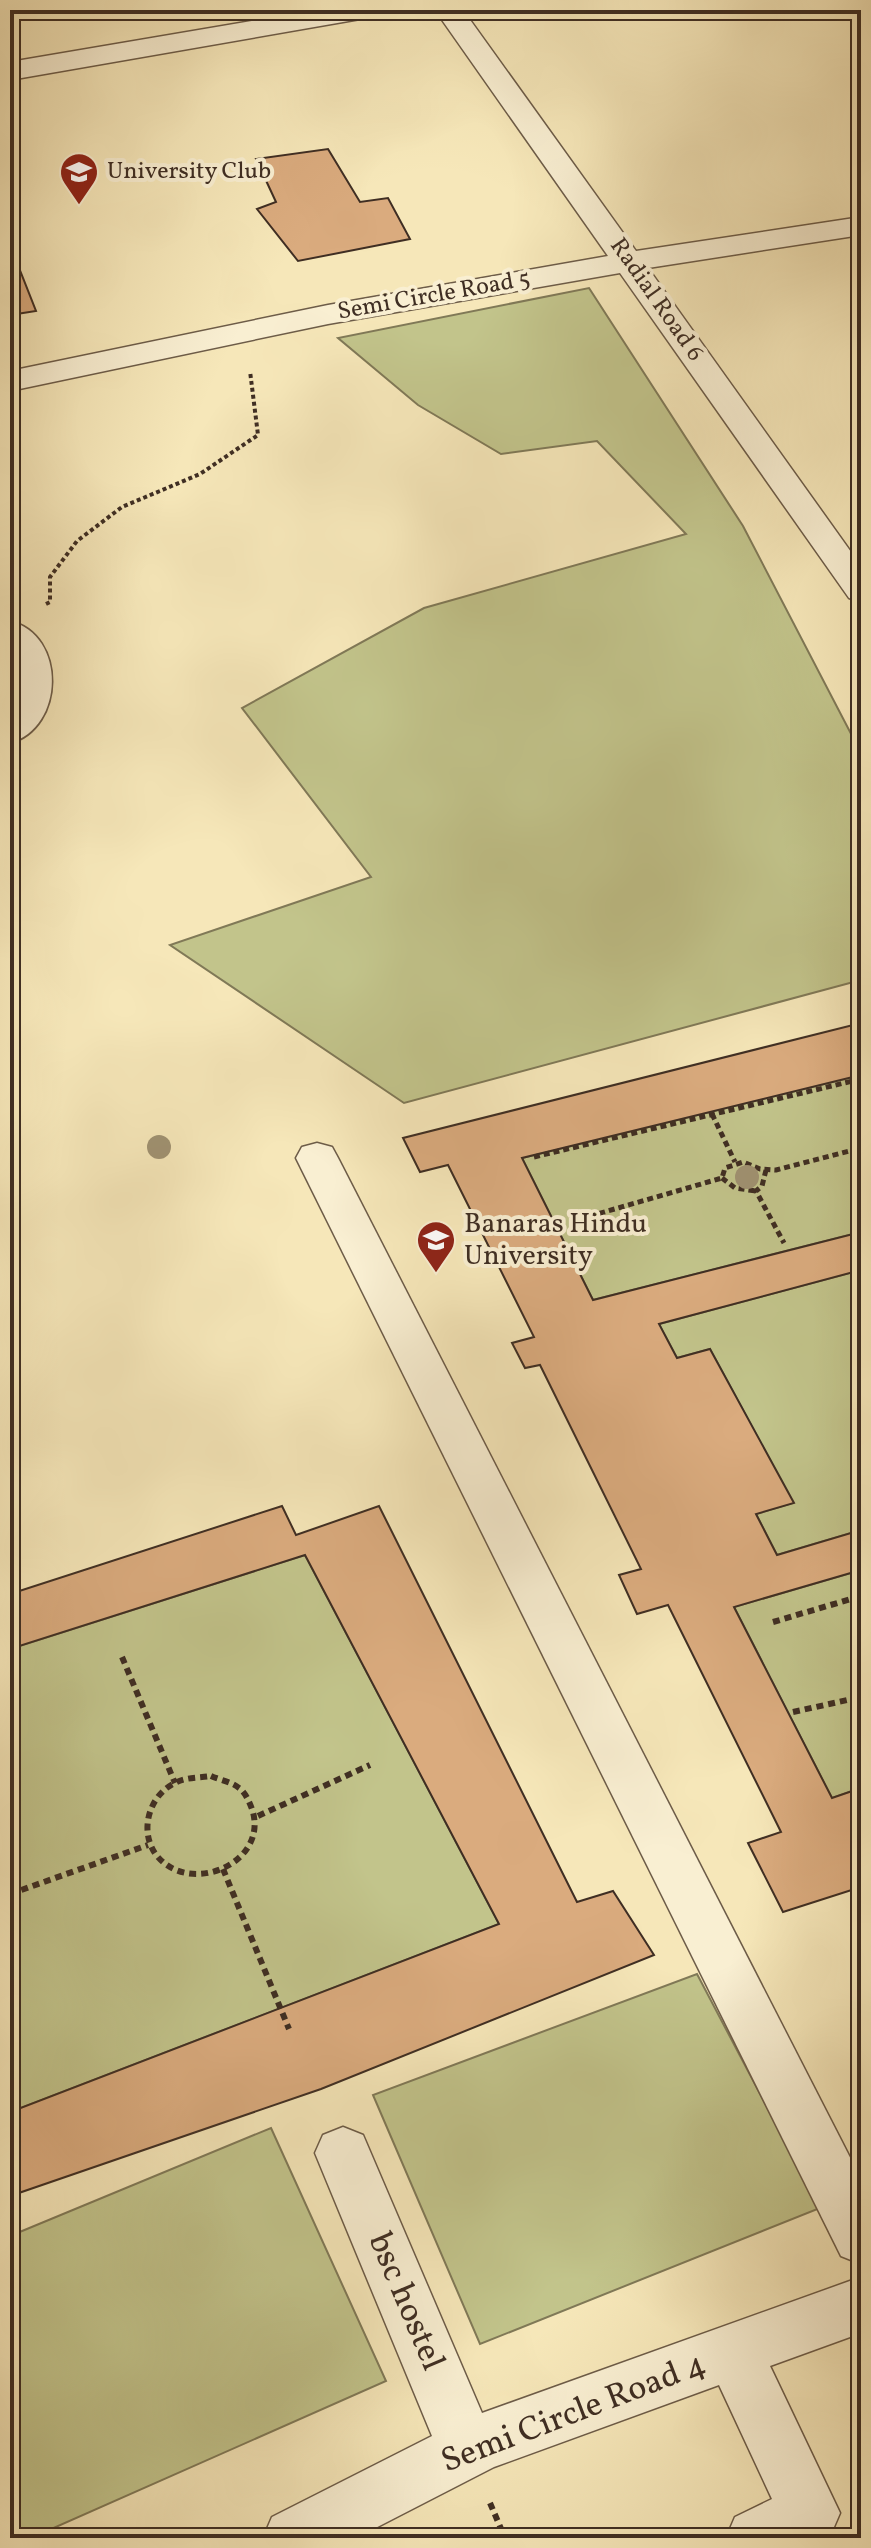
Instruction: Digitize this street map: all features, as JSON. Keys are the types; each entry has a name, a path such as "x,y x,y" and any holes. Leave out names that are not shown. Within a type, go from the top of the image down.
{"lane":[{"path":"10,71 366,10"},
{"name":"Radial Road 6","path":"449,10 861,591"},
{"name":"Semi Circle Road 5","path":"10,381 242,331 629,260 861,226"},
{"path":"10,731 18,724 34,689 34,661 24,620"},
{"path":"317,1158 861,2237"},
{"name":"bsc hostel","path":"343,2153 468,2451"},
{"name":"Semi Circle Road 4","path":"293,2538 468,2451 861,2305"},
{"path":"733,2352 810,2513 756,2538"}],"path":[{"path":"24,620 50,602 50,577 77,541 122,507 200,474 258,435 257,410 242,331"},
{"path":"534,1157 861,1079"},
{"path":"712,1114 735,1162"},
{"path":"722,1178 725,1168 735,1162 747,1161 766,1170 861,1148"},
{"path":"722,1178 735,1188 756,1191 762,1186 766,1170"},
{"path":"580,1219 722,1178"},
{"path":"756,1191 784,1243"},
{"path":"773,1622 861,1596"},
{"path":"122,1657 175,1783"},
{"path":"793,1712 861,1697"},
{"path":"258,1816 370,1765"},
{"path":"211,1776 242,1789 258,1816 256,1838 244,1856 223,1869 201,1874 179,1871 161,1861 149,1844 145,1821 155,1799 175,1783 211,1776"},
{"path":"10,1894 149,1844"},
{"path":"223,1869 289,2029"}],"green space":[{"path":"589,288 743,526 861,753 861,980 404,1103 170,945 371,877 242,708 424,608 686,534 597,441 501,454 418,405 338,338"},
{"path":"861,1075 861,1232 593,1300 522,1158"},
{"path":"861,1270 861,1530 777,1555 756,1514 793,1503 710,1349 677,1358 659,1324"},
{"path":"305,1555 499,1924 13,2111 10,2102 10,1649"},
{"path":"861,1570 861,1788 832,1798 734,1607"},
{"path":"697,1974 820,2208 480,2344 373,2095"},
{"path":"271,2128 386,2381 31,2538 14,2538 10,2526 10,2236"}],"building":[{"path":"328,149 360,202 388,198 410,239 298,261 257,209 276,202 256,159"},
{"path":"10,245 36,311 10,315"},
{"path":"861,1023 861,1075 522,1158 593,1300 861,1232 861,1270 659,1324 677,1358 710,1349 794,1503 756,1514 777,1555 861,1530 861,1570 734,1607 832,1798 861,1788 861,1887 783,1912 748,1843 781,1832 668,1605 637,1614 619,1575 641,1569 540,1365 525,1368 512,1343 534,1337 448,1165 420,1172 403,1138"},
{"path":"282,1506 296,1535 379,1506 577,1902 613,1891 654,1955 321,2089 10,2196 10,2102 13,2111 499,1924 305,1555 10,1649 10,1594"}],"place":[{"name":"University Club","path":"79,206"},
{"name":"Banaras Hindu University","path":"436,1274"}]}
